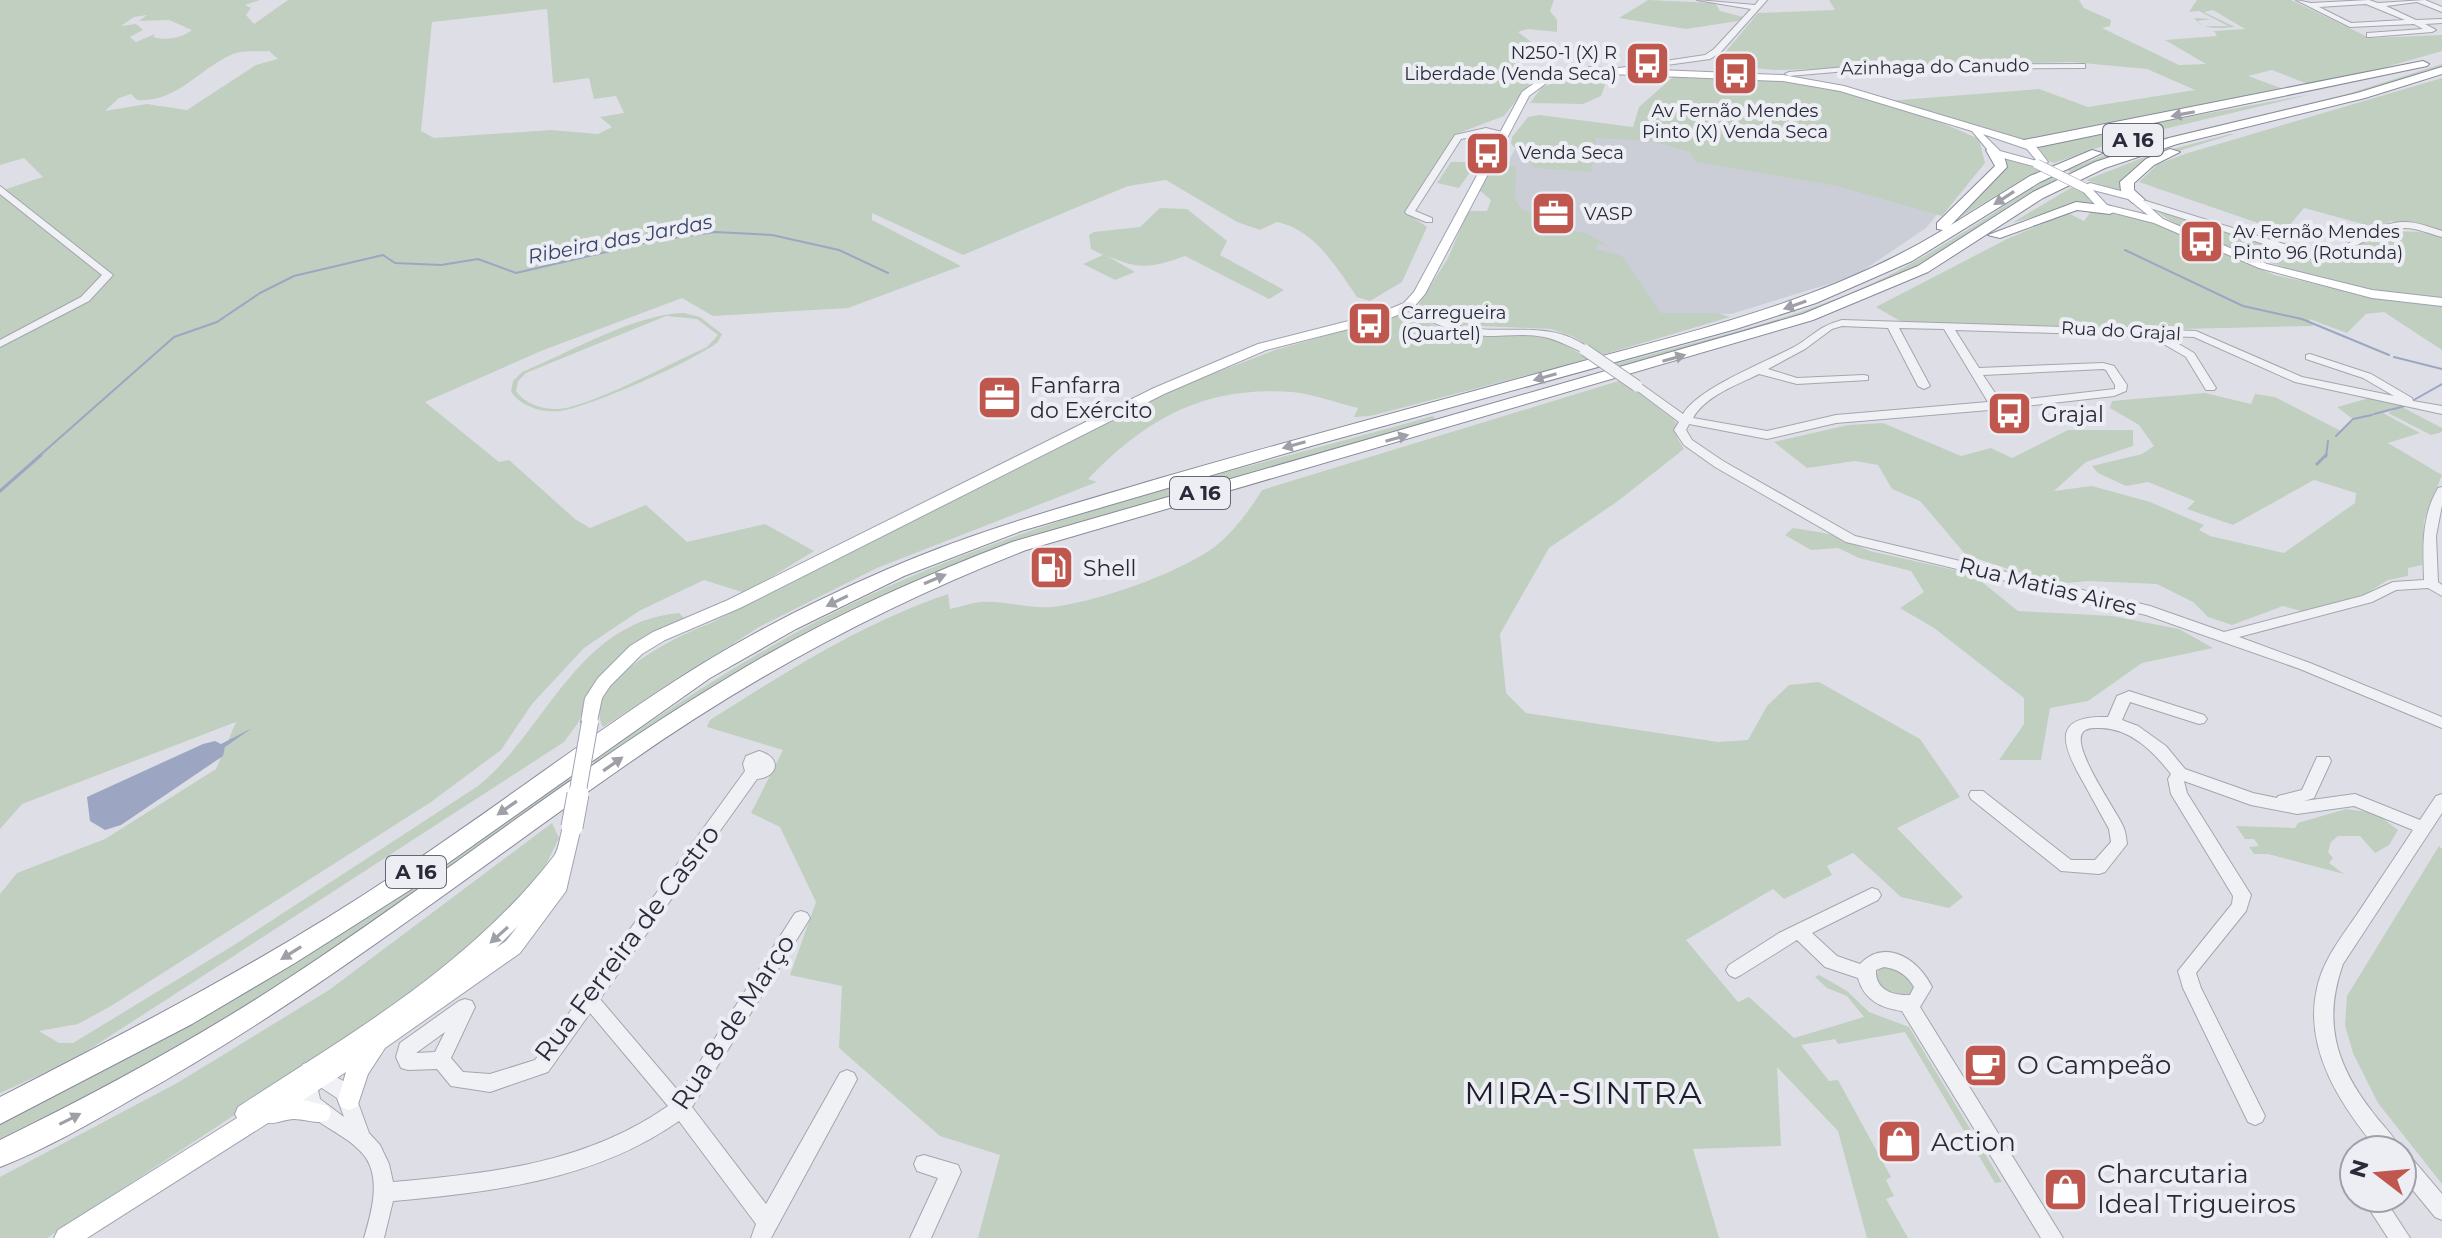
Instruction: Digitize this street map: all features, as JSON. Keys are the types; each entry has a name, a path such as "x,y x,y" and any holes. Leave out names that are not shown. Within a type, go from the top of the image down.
{"highway":[{"name":"A 16","path":"0,1111 183,1016 286,956 401,883 703,673 850,594 1014,527 1731,326 1868,277 1932,244 2035,179 2083,157 2168,131 2328,94 2442,58"},
{"name":"A 16","path":"2016,141 2038,143 2423,64"},
{"name":"A 16","path":"1923,269 2038,195 2100,165 2173,141 2361,96 2442,70"},
{"name":"A 16","path":"2142,203 2128,191 2127,182 2158,158 2344,105 2361,96"},
{"name":"A 16","path":"1868,277 1945,224 1999,170 2002,163 1990,146"},
{"name":"A 16","path":"0,1154 178,1061 283,996 650,738 730,686 897,595 1019,546 1808,317 1956,257 2013,227 2073,207 2114,211"},
{"path":"1344,421 1422,412"},
{"path":"1246,489 1348,453"},
{"path":"1014,527 1026,518 1108,484"},
{"path":"823,633 913,598"},
{"name":"A 16","path":"0,1098 183,1016"}],"main road":[{"path":"66,1238 313,1078 383,1038 480,974 513,947 556,891 572,827 594,698 604,682 636,650 659,636 734,604 1096,421 1229,360 1262,347 1376,319 1408,306 1419,294 1502,133 1533,86 1563,73 1676,68 1704,74 1783,78 1827,85 2016,141 2038,160 2089,190 2116,193 2142,203 2183,231"},
{"path":"1959,125 1979,133 1990,146 2015,157 2038,160"},
{"path":"1990,146 2016,141"},
{"path":"2089,190 2097,204 2183,231 2285,273 2372,294 2442,302"},
{"path":"2114,211 2140,212 2142,203"},
{"path":"134,1194 256,1120 454,973 488,945 536,896 565,853"},
{"path":"349,1100 358,1070 383,1038"},
{"path":"256,1120 294,1109 320,1113"}],"street":[{"path":"1701,0 1760,3"},
{"path":"2300,0 2350,25 2442,21"},
{"path":"2310,5 2363,1 2415,2 2442,12"},
{"path":"2370,35 2432,30 2377,2"},
{"path":"1676,68 1717,51 1760,3"},
{"path":"2330,4 2373,24"},
{"path":"1692,62 1704,74"},
{"name":"Azinhaga do Canudo","path":"1789,74 1870,67 2082,66"},
{"path":"1429,220 1410,212 1458,137 1486,131 1502,133"},
{"path":"0,189 108,275 85,299 0,344"},
{"path":"2142,203 2315,257 2329,258 2376,233 2397,226 2442,234"},
{"path":"1408,306 1456,329 1541,331 1566,339 1684,420 1767,435 1836,419 2120,391 2121,385 2110,368 2103,366 1975,372"},
{"name":"Rua do Grajal","path":"1759,370 1835,324 2196,334 2259,365 2317,385 2442,410"},
{"path":"1893,326 1924,386"},
{"path":"1947,326 1995,405"},
{"path":"2151,333 2190,355 2210,388"},
{"path":"2310,357 2367,376 2415,404"},
{"path":"1684,420 1693,407 1710,395 1759,370 1797,381 1864,378"},
{"name":"Rua Matias Aires","path":"1684,420 1680,430 1688,442 1752,484 1851,539 2150,611 2226,636 2442,723"},
{"path":"2226,636 2367,599 2393,586 2436,588 2431,517 2442,491"},
{"path":"2114,723 2122,700 2129,696 2199,719"},
{"path":"1977,795 2067,866 2080,869 2099,867 2119,844 2117,829 2075,754 2072,739 2077,728 2089,722 2114,723 2146,738 2179,773 2251,799 2297,808 2355,800 2421,827"},
{"path":"2251,799 2291,801 2308,794 2323,761"},
{"name":"Rua Ferreira de Castro","path":"441,1060 458,1080 476,1084 541,1066 753,772"},
{"path":"2179,773 2176,779 2179,794 2242,895 2240,906 2187,971 2192,988 2255,1116"},
{"path":"2377,1134 2344,1085 2322,1029 2324,984 2335,961 2421,827 2442,800"},
{"path":"1735,970 1799,931 1872,895"},
{"name":"Rua 8 de Março","path":"386,1192 506,1179 555,1166 653,1131 681,1108 801,918"},
{"path":"1799,931 1831,962 1865,973"},
{"path":"1883,959 1913,970 1923,987 1916,1001 1908,1004 1882,998 1869,986 1865,973 1874,961 1883,959"},
{"path":"590,1000 681,1108 764,1230 847,1079"},
{"path":"1908,1004 2053,1238"},
{"path":"360,1136 320,1113 309,1100 313,1078 345,1092 360,1136 377,1159 386,1192 374,1238"},
{"path":"920,1238 951,1172 924,1164"},
{"path":"2418,1184 2442,1210"},
{"path":"2383,1214 2400,1238"}],"shaded area":[{"path":"1579,127 1741,147 1943,207 1926,228 1855,276 1731,314 1661,313 1525,234 1500,176 1518,144"}],"green space":[{"path":"0,0 260,0 245,5 251,8 246,15 254,24 288,0 1554,0 1550,11 1557,20 1557,32 1528,29 1518,32 1534,44 1524,45 1516,63 1535,77 1504,116 1456,134 1407,213 1427,227 1402,282 1370,301 1357,297 1323,251 1302,233 1277,222 1260,230 1237,222 1166,180 1128,186 963,255 872,213 872,220 961,266 848,308 713,316 682,298 541,351 425,402 499,462 509,460 575,519 590,528 646,505 687,542 765,524 814,551 745,593 704,580 639,611 584,648 532,704 501,750 431,802 111,1006 78,1024 39,1031 59,1043 73,1043 234,945 478,786 502,763 589,657 614,636 644,621 679,613 685,619 590,694 578,723 564,742 73,1060 0,1093 0,894 17,873 105,839 216,769 236,722 22,804 0,829 0,191 43,177 24,158 0,165","holes":["547,9 553,83 589,78 594,99 616,96 624,113 600,117 612,127 598,134 551,130 434,138 421,131 432,22","147,15 139,21 169,20 192,30 174,38 153,37 155,34 136,42 130,37 143,30 136,24 121,26 134,17","269,51 278,59 256,65 187,110 147,104 105,111 119,98 131,94 137,100 164,96 219,61 245,52"]},
{"path":"1648,0 1715,3 1720,11 1743,17 1738,21 1686,29 1619,18"},
{"path":"1829,0 2079,0 2084,8 2111,20 2110,26 2102,28 2179,65 2206,64 2165,40 2217,36 2214,31 2245,29 2213,10 2204,12 2235,27 2205,26 2228,26 2199,11 2189,12 2197,0 2291,0 2370,38 2442,35 2442,51 2316,87 2272,70 2248,76 2286,90 2026,140 1887,101 2039,89 2088,107 2195,90 2147,69 2072,62 1774,70 1733,66 1723,55 1758,13 1835,10"},
{"path":"2442,64 2442,67 2365,92 2195,134 2073,173 2067,170 2122,148 2347,94"},
{"path":"1580,74 1609,74 1601,96 1583,104 1530,103 1542,87"},
{"path":"1673,77 1781,81 1866,98 1913,112 1979,139 1985,163 1942,216 1837,186 1696,162 1690,152 1651,141 1596,138 1591,172 1535,168 1511,144 1512,137 1528,117 1539,115 1633,127 1639,107"},
{"path":"2442,78 2442,231 2391,221 2381,229 2304,208 2284,232 2139,182 2158,164 2188,153"},
{"path":"2312,94 2126,138 2054,163 2047,160 2037,145"},
{"path":"2234,134 2149,160 2126,192 2086,180 2150,155"},
{"path":"1480,146 1488,147 1459,188 1437,183 1451,162 1467,162"},
{"path":"2004,159 2041,169 1957,219 2006,167"},
{"path":"1490,164 1516,167 1515,200 1522,210 1557,219 1570,230 1586,233 1607,245 1597,244 1596,249 1622,256 1661,313 1718,313 1730,317 1602,355 1574,337 1551,329 1457,325 1422,309 1419,304 1448,258 1468,211 1487,211 1491,200 1479,190"},
{"path":"2053,175 2059,178 1920,266 1811,312 1622,368 1615,364 1773,321 1865,287 1938,248"},
{"path":"2074,186 2089,195 2088,199 2093,204 2078,204 2012,223"},
{"path":"1160,208 1187,209 1227,241 1220,255 1284,290 1269,299 1185,256 1146,266 1107,256 1135,272 1115,280 1083,264 1103,255 1091,249 1089,235 1140,227"},
{"path":"2083,209 2133,217 2175,230 2274,275 2391,300 2442,305 2442,350 2384,312 2366,314 2347,333 2309,319 2313,326 2181,329 1902,322 1876,307 2007,239 2068,213 2084,221 2090,213"},
{"path":"2156,210 2324,263 2380,236 2424,232 2442,236 2442,300 2353,285 2266,261 2189,230"},
{"path":"684,313 700,317 722,334 718,342 706,350 666,371 574,408 560,411 539,410 521,402 511,392 513,381 522,372 623,327 665,315","holes":["666,316 697,319 718,335 707,347 591,400 559,409 547,408 529,403 516,391 518,381 526,373"]},
{"path":"1407,313 1457,335 1547,335 1590,359 1370,416 1354,417 1358,408 1292,392 1231,394 1179,410 1132,439 1088,479 1097,482 877,568 759,627 603,727 599,710 605,694 618,678 656,649 677,638 1173,389 1275,350"},
{"path":"1622,380 1673,419 1679,426 1677,438 1684,449 1618,501 1549,548 1500,634 1506,693 1526,713 1718,742 1748,740 1767,706 1789,685 1819,682 1920,739 1960,797 1897,828 1963,897 1949,908 1901,897 1853,853 1827,866 1832,875 1784,899 1773,889 1686,940 1738,1002 1749,997 1794,1038 1864,1017 1847,996 1827,988 1815,977 1819,975 1847,991 1869,1012 1909,1027 2002,1182 1995,1183 1905,1032 1838,1044 1835,1039 1801,1045 1829,1081 1838,1080 1891,1177 1886,1180 1894,1196 1886,1199 1908,1238 1867,1238 1838,1131 1777,1067 1781,1146 1693,1149 1719,1238 978,1238 1000,1155 940,1136 839,1048 842,986 790,975 816,902 780,827 751,813 783,750 707,727 710,720 855,634 948,594 950,609 990,602 1050,607 1117,592 1158,577 1210,550 1239,523 1262,490"},
{"path":"2205,393 2251,404 2255,394 2275,397 2341,431 2354,420 2337,407 2373,397 2408,404 2402,407 2442,428 2442,432 2431,435 2388,413 2401,406 2383,413 2420,433 2388,443 2442,475 2424,520 2422,565 2408,568 2408,576 2388,580 2365,594 2304,612 2283,606 2232,625 2208,617 2193,602 2157,584 2088,581 2054,584 1966,555 1920,501 1892,489 1878,465 1855,461 1807,468 1774,442 1848,425 1883,423 1961,456 1991,448 2012,458 2068,430 2133,430 2133,446 2086,462 2054,491 2092,486 2150,502 2204,525 2199,530 2210,536 2284,553 2355,503 2356,493 2314,480 2233,525 2187,509 2195,501 2148,482 2126,486 2098,473 2092,466 2142,454 2154,446 2139,425 2110,408 2112,401"},
{"path":"1433,416 1436,420 986,553 593,769 594,761 765,650 837,611 941,564 1079,515"},
{"path":"1793,528 1830,534 1870,551 1972,574 2018,611 2112,616 2179,629 2213,648 2142,663 2088,701 2050,708 2041,760 1999,760 2024,724 2024,698 1934,628 1900,608 1924,592 1911,571 1859,558 1838,548 1811,550 1785,535"},
{"path":"570,777 567,789 303,977 0,1147 0,1123 231,1002 391,903"},
{"path":"2346,809 2375,813 2398,830 2389,845 2375,853 2360,836 2338,836 2331,842 2328,852 2333,858 2329,863 2344,874 2268,854 2254,854 2249,847 2259,846 2254,839 2245,839 2236,826 2295,828 2298,823"},
{"path":"552,823 559,838 536,885 448,966 262,1097 47,1238 0,1238 0,1177 177,1083 329,990"},
{"path":"2439,846 2442,849 2442,1184 2418,1154 2418,1134 2402,1134 2378,1103 2353,1053 2345,1025 2347,996"},
{"path":"1890,966 1912,979 1915,990 1908,997 1888,995 1875,980 1879,968"}],"water":[{"path":"252,728 225,747 223,756 121,825 105,830 90,821 87,797 203,744 215,741 221,744"}],"waterway":[{"name":"Ribeira das Jardas","path":"38,457 174,337 217,322 260,293 294,276 383,255 395,263 441,265 478,259 516,273 658,240 715,232 772,235 839,250 888,273"},
{"path":"2125,250 2243,306 2302,319 2389,355"},
{"path":"2394,357 2442,369"},
{"path":"2412,401 2442,384"},
{"path":"2374,414 2409,405"},
{"path":"2336,436 2353,419 2372,415"},
{"path":"2326,457 2328,441"},
{"name":"Ribeira das Jardas","path":"0,491 41,455"},
{"path":"2317,464 2326,455"}],"place":[{"name":"N250-1 (X) R Liberdade (Venda Seca)","path":"1648,63"},
{"name":"Av Fernão Mendes Pinto (X) Venda Seca","path":"1735,73"},
{"name":"Venda Seca","path":"1488,153"},
{"name":"VASP","path":"1553,214"},
{"name":"Av Fernão Mendes Pinto 96 (Rotunda)","path":"2202,242"},
{"name":"Carregueira (Quartel)","path":"1370,323"},
{"name":"Fanfarra do Exército","path":"999,398"},
{"name":"Grajal","path":"2010,414"},
{"name":"Shell","path":"1052,568"},
{"name":"O Campeão","path":"1986,1065"},
{"name":"Action","path":"1900,1142"},
{"name":"Charcutaria Ideal Trigueiros","path":"2066,1189"}],"district":[{"name":"MIRA-SINTRA","path":"1584,1093"}]}
